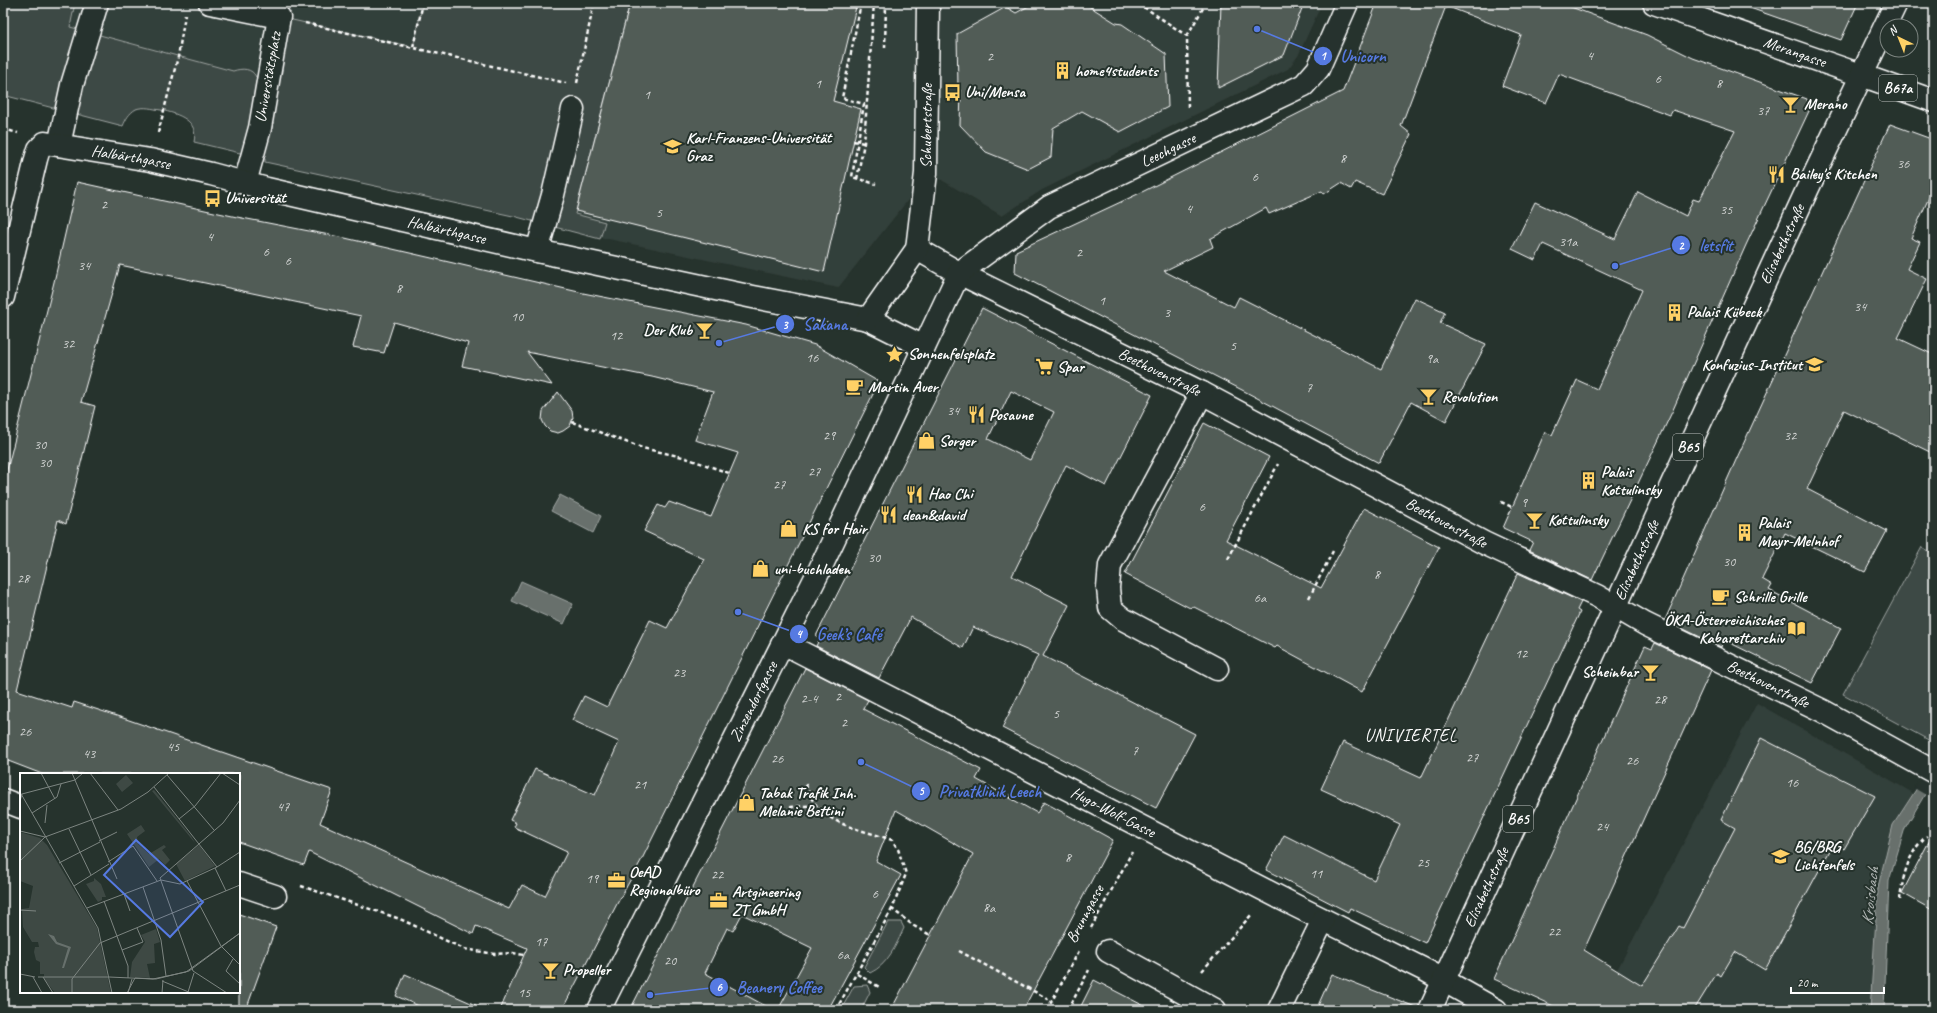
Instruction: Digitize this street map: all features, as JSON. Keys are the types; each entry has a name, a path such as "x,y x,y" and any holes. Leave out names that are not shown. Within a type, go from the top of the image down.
{"street":[{"path":"59,145 72,85 97,3"},
{"name":"Universitätsplatz","path":"210,3 280,17 260,128 245,183"},
{"name":"Schubertstraße","path":"917,249 926,173 928,3"},
{"name":"Leechgasse","path":"959,273 1049,207 1304,85 1318,69 1347,3"},
{"name":"Merangasse","path":"1654,3 1934,101"},
{"name":"Elisabethstraße","path":"1430,1010 1615,606 1861,75 1896,3"},
{"path":"537,251 553,195 573,109"},
{"name":"Halbärthgasse","path":"3,297 36,159 39,149 45,143 150,160 537,251 753,298 868,319"},
{"path":"917,249 959,273 924,347 868,319 917,249"},
{"name":"Beethovenstraße","path":"959,273 1202,393 1484,543 1615,606 1645,624 1823,711 1934,772"},
{"name":"Zinzendorfgasse","path":"599,1010 819,572 924,347"},
{"path":"1202,393 1110,564 1108,588 1110,608 1123,619 1217,669"},
{"name":"Hugo-Wolf-Gasse","path":"783,643 1323,920 1444,980 1496,1010"},
{"path":"3,800 20,807"},
{"path":"240,884 275,896"},
{"path":"1279,1010 1323,920"},
{"path":"1108,951 1216,1010"}],"path":[{"path":"413,47 423,3"},
{"path":"573,109 576,85 594,3"},
{"path":"861,3 842,98 864,104 852,177 876,184"},
{"path":"857,179 864,143 874,3"},
{"path":"885,48 886,3"},
{"path":"1138,3 1187,36"},
{"path":"1188,118 1187,36 1206,3"},
{"path":"280,17 576,85"},
{"path":"150,160 178,57 183,22"},
{"path":"853,141 864,143"},
{"path":"572,422 642,448 683,457 729,473"},
{"path":"1228,558 1279,462"},
{"path":"1502,502 1512,507"},
{"path":"1309,598 1333,551"},
{"path":"806,784 809,794 826,814 848,828 892,840 898,849 906,874 892,909 836,1010"},
{"path":"790,807 818,805"},
{"name":"Brunngasse","path":"1089,932 1144,828"},
{"path":"1900,900 1905,869 1922,840 1927,836"},
{"path":"295,884 400,919 464,949 495,954 513,953 524,955"},
{"path":"892,909 932,936"},
{"path":"1199,975 1256,909"},
{"name":"Brunngasse","path":"1047,1010 1082,946"},
{"path":"959,951 1052,1001"},
{"path":"1068,1010 1095,959 1108,951"},
{"path":"857,974 881,988"}],"shaded area":[{"name":"Karl-Franzens-Universität Graz","path":"3,3 1322,3 1298,56 1288,69 1042,190 1002,216 940,179 912,195 838,288 571,231 513,216 194,142 196,137 191,123 177,114 149,108 138,109 127,117 123,126 3,95"},
{"path":"3,3 75,3 70,27 233,71 240,69 249,70 256,77 267,80 279,17 413,47 423,3 630,3 575,214 605,222 600,239 513,216 265,162 265,159 194,142 195,134 193,128 186,119 161,110 145,108 136,109 131,112 123,126 3,95"},
{"path":"560,495 601,516 593,533 551,511"},
{"path":"1922,547 1934,554 1934,743 1843,694"},
{"path":"521,581 573,604 564,624 512,601"},
{"name":"BG/BRG Lichtenfels","path":"1757,703 1913,793 1893,825 1878,887 1870,1010 1598,1010 1617,970"},
{"name":"Kroisbach","path":"1934,762 1934,779 1905,828 1889,881 1884,1010 1870,1010 1878,887 1893,825"},
{"path":"888,922 901,922 904,928 887,960 870,973 864,967"},
{"path":"867,985 870,992 861,1010 841,1010 854,986"}],"pier":[{"path":"1934,760 1934,783 1926,795 1914,788"}],"building":[{"path":"630,3 857,3 833,101 861,109 824,272 576,211"},
{"name":"home4students","path":"1034,3 1084,3 1116,23 1122,24 1166,54 1168,107 1120,132 1082,111 1053,128 1051,157 1028,169 986,152 960,125 961,91 958,88 957,34 1006,7 1016,13"},
{"path":"1221,3 1304,3 1284,55 1218,88"},
{"path":"1377,3 1560,3 1647,35 1693,58 1807,99 1809,111 1746,245 1672,412 1592,580 1529,550 1533,542 1503,528 1545,432 1552,435 1577,380 1597,389 1642,290 1543,244 1535,260 1512,249 1535,202 1615,239 1638,192 1686,216 1693,199 1699,201 1735,131 1673,110 1670,115 1559,74 1546,103 1502,86 1521,35 1446,6 1401,126 1411,134 1382,194 1355,182 1351,189 1341,183 1324,194 1322,191 1269,214 1266,208 1210,239 1213,247 1164,271 1234,307 1239,297 1381,369 1415,298 1445,312 1440,323 1486,344 1446,421 1411,402 1379,463 1244,391 1015,273 1016,251 1140,193 1343,91"},
{"path":"1748,3 1858,3 1841,40 1747,7"},
{"path":"1890,124 1934,140 1934,186 1911,238 1920,242 1907,269 1927,279 1898,338 1934,355 1934,454 1844,410 1807,489 1887,531 1865,572 1785,533 1762,579 1772,585 1769,590 1841,628 1812,683 1724,640 1721,647 1665,620 1736,460"},
{"path":"77,182 237,217 345,238 583,293 746,325 815,345 879,382 642,859 562,1010 500,1010 527,948 476,926 473,934 309,852 304,865 240,842 240,773 39,773 3,759 3,486 54,282","holes":["120,265 361,316 353,347 384,353 394,322 468,343 462,366 552,385 527,352 652,377 713,392 695,440 738,453 711,517 669,502 665,508 658,505 644,531 704,559 667,628 650,620 607,707 584,696 572,720 619,742 595,795 535,769 510,820 516,823 514,827 567,852 545,896 522,885 509,909 320,823 332,790 74,702 72,708 17,690 58,520 66,524 95,406 81,402"]},
{"path":"982,308 1152,395 1106,486 1066,465 1012,576 1069,605 1043,656 1195,734 1156,808 1002,728 1038,655 973,627 963,648 911,617 879,678 816,646 820,638 816,636","holes":["1011,391 1054,412 1030,460 988,439"]},
{"path":"558,392 572,411 573,418 570,426 558,433 550,431 542,420 543,411"},
{"path":"1204,423 1269,457 1226,540 1321,588 1364,508 1439,547 1362,692 1277,646 1275,648 1192,606 1190,608 1125,574"},
{"path":"1518,573 1581,602 1577,610 1580,612 1425,943 1350,908 1348,912 1266,870 1284,835 1374,880 1400,825 1321,789 1343,742 1421,778"},
{"path":"1655,643 1711,670 1584,950 1642,986 1679,926 1683,928 1735,828 1721,820 1761,738 1875,796 1844,849 1834,843 1765,970 1735,952 1721,976 1717,973 1694,1010 1562,1010 1494,979 1645,646 1652,649"},
{"path":"805,668 868,700 863,709 981,770 976,779 1037,813 1044,802 1113,840 1023,1010 891,1010 973,854 896,810 876,861 901,875 828,1010 778,1010 812,948 742,914 733,931 727,928 705,973 773,1010 630,1010"},
{"path":"1934,832 1934,911 1902,893"},
{"path":"240,914 276,927 246,1010 239,1010"},
{"path":"405,974 487,1010 428,1010 396,996"},
{"path":"1332,974 1418,1008 1418,1010 1316,1010"},
{"path":"1094,980 1152,1010 1079,1010"}],"place":[{"name":"Unicorn","path":"1257,29"},
{"name":"home4students","path":"1062,71"},
{"name":"Uni/Mensa","path":"952,92"},
{"name":"Merano","path":"1791,104"},
{"name":"Karl-Franzens-Universität Graz","path":"673,147"},
{"name":"Bailey's Kitchen","path":"1777,174"},
{"name":"Universität","path":"212,198"},
{"name":"letsfit","path":"1615,266"},
{"name":"Palais Kübeck","path":"1674,312"},
{"name":"Der Klub","path":"705,330"},
{"name":"Sakana","path":"719,343"},
{"name":"Sonnenfelsplatz","path":"895,354"},
{"name":"Konfuzius-Institut","path":"1815,365"},
{"name":"Spar","path":"1044,367"},
{"name":"Martin Auer","path":"855,387"},
{"name":"Revolution","path":"1429,397"},
{"name":"Posaune","path":"976,415"},
{"name":"Sorger","path":"926,441"},
{"name":"Palais Kottulinsky","path":"1588,481"},
{"name":"Hao Chi","path":"915,494"},
{"name":"dean&david","path":"889,515"},
{"name":"Kottulinsky","path":"1535,520"},
{"name":"KS for Hair","path":"789,529"},
{"name":"Palais Mayr-Melnhof","path":"1745,532"},
{"name":"uni-buchladen","path":"761,569"},
{"name":"Schrille Grille","path":"1721,597"},
{"name":"Geek’s Café","path":"738,612"},
{"name":"ÖKA-Österreichisches Kabarettarchiv","path":"1797,629"},
{"name":"Scheinbar","path":"1651,672"},
{"name":"Privatklinik Leech","path":"861,762"},
{"name":"Tabak Trafik Inh. Melanie Bettini","path":"746,802"},
{"name":"BG/BRG Lichtenfels","path":"1781,856"},
{"name":"OeAD Regionalbüro","path":"616,881"},
{"name":"Artgineering ZT GmbH","path":"719,901"},
{"name":"Propeller","path":"550,970"},
{"name":"Beanery Coffee","path":"650,995"}],"district":[{"name":"UNIVIERTEL","path":"1411,735"}]}
